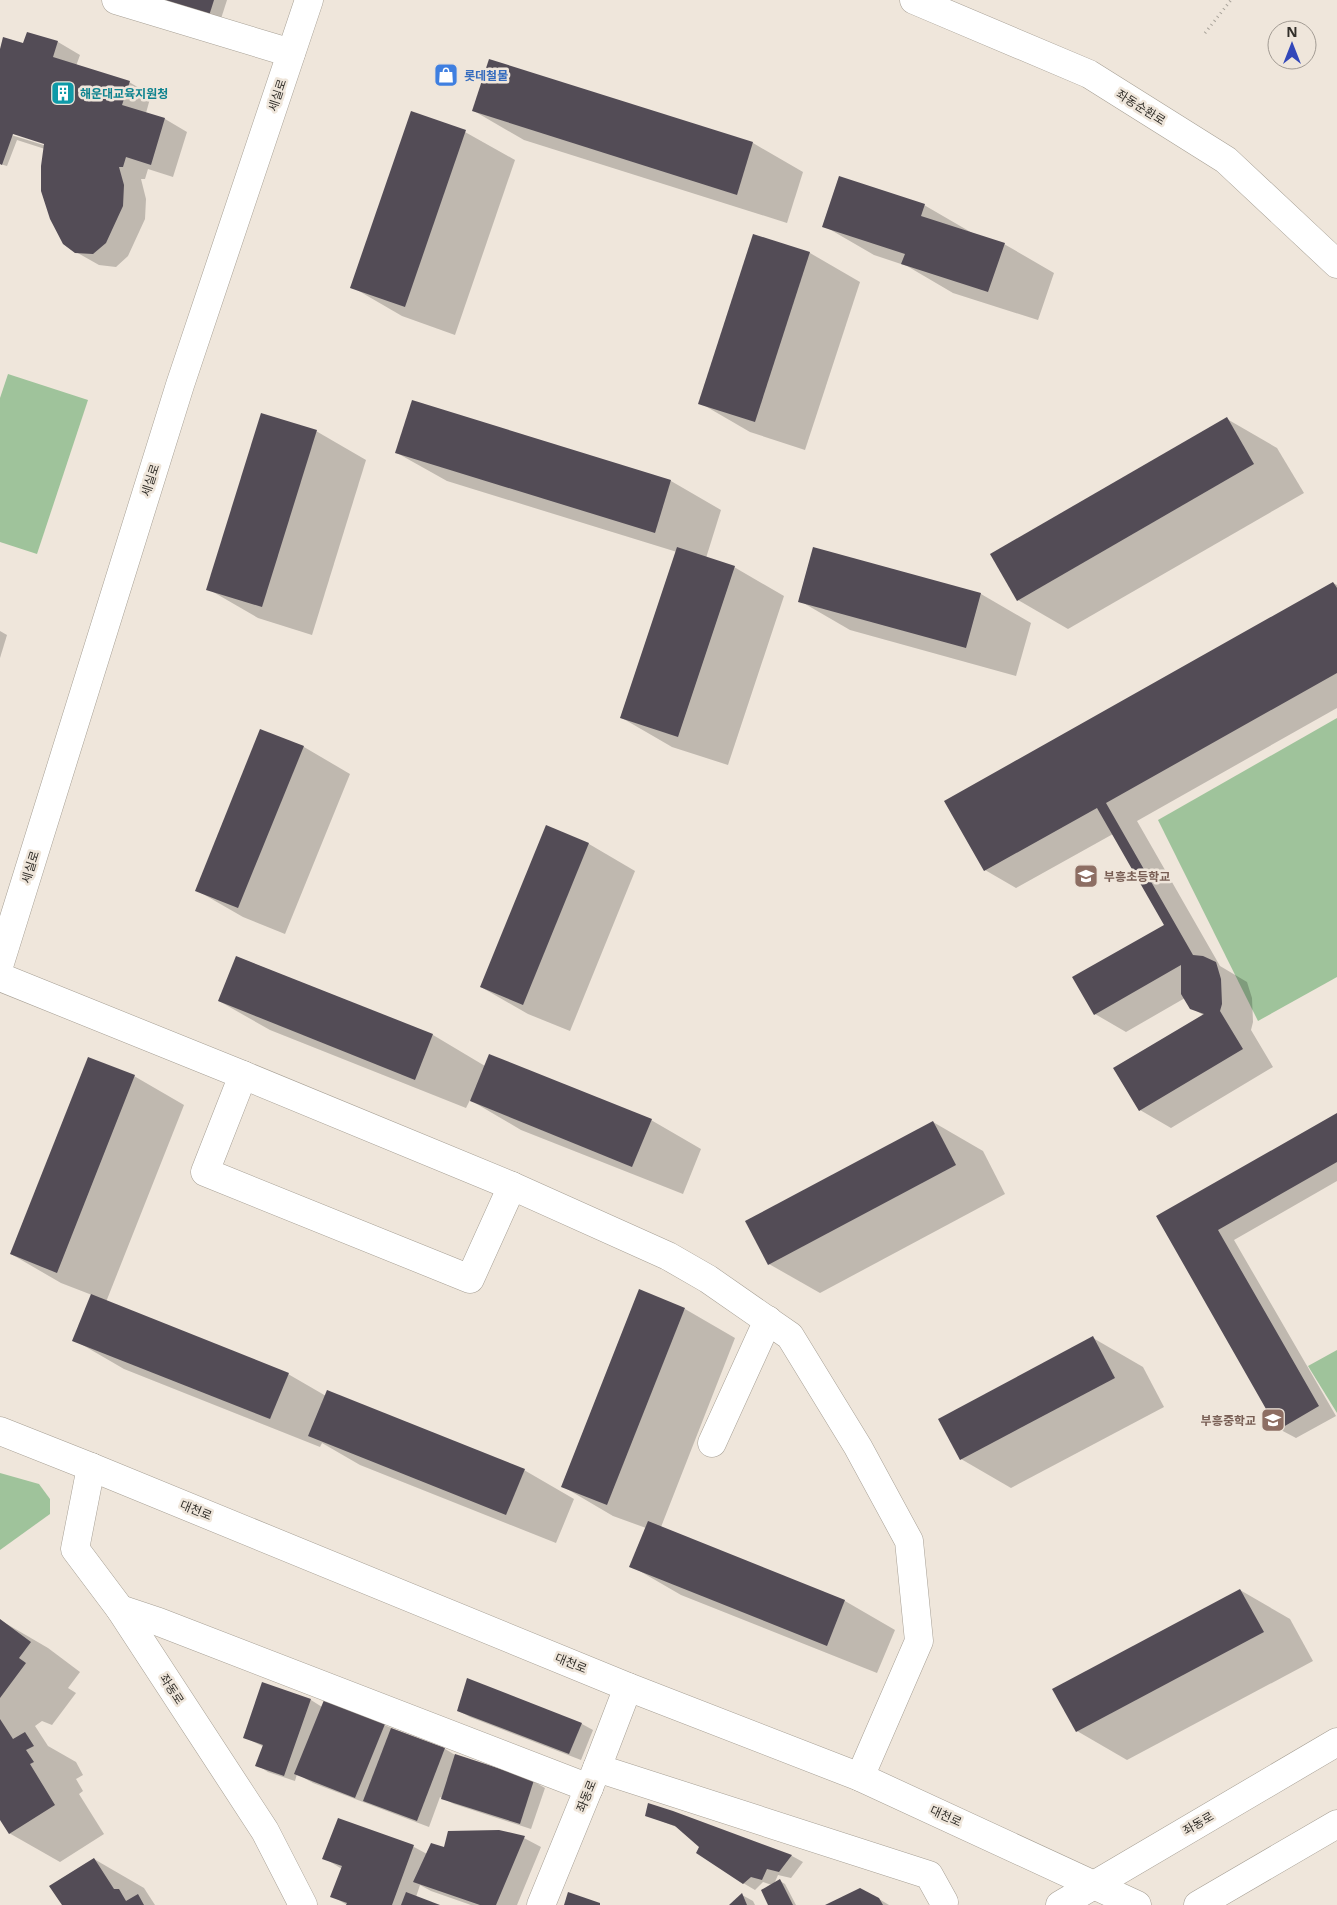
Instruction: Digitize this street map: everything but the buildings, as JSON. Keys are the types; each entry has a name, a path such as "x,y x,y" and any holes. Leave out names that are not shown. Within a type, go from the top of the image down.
{"street":[{"path":"116,0 291,53"},
{"name":"세실로","path":"0,963 180,385 309,0"},
{"name":"좌동순환로","path":"914,0 1089,74 1226,160 1337,264"},
{"path":"0,977 512,1186 668,1256 708,1279 790,1336 858,1447 909,1541 919,1640 860,1777"},
{"path":"243,1075 205,1172 470,1279 512,1186"},
{"path":"712,1443 768,1320"},
{"name":"대천로","path":"0,1431 628,1687 860,1777 1137,1905"},
{"name":"좌동로","path":"92,1467 75,1549 120,1609 265,1831 303,1905"},
{"path":"120,1609 593,1778 929,1875 944,1902"},
{"name":"좌동로","path":"541,1905 628,1687"},
{"name":"좌동로","path":"1060,1905 1337,1742"},
{"path":"1198,1905 1337,1824"}],"path":[{"path":"1205,33 1231,0"}],"green space":[{"path":"8,374 88,400 37,554 0,542 0,398"},
{"path":"1337,718 1337,977 1258,1021 1158,820"},
{"path":"1337,1350 1337,1413 1308,1366"},
{"path":"0,1473 39,1484 50,1499 50,1514 0,1550"}],"place":[{"name":"롯데철물","path":"446,75"},
{"name":"해운대교육지원청","path":"63,93"},
{"name":"부흥초등학교","path":"1086,876"},
{"name":"부흥중학교","path":"1273,1420"}]}
